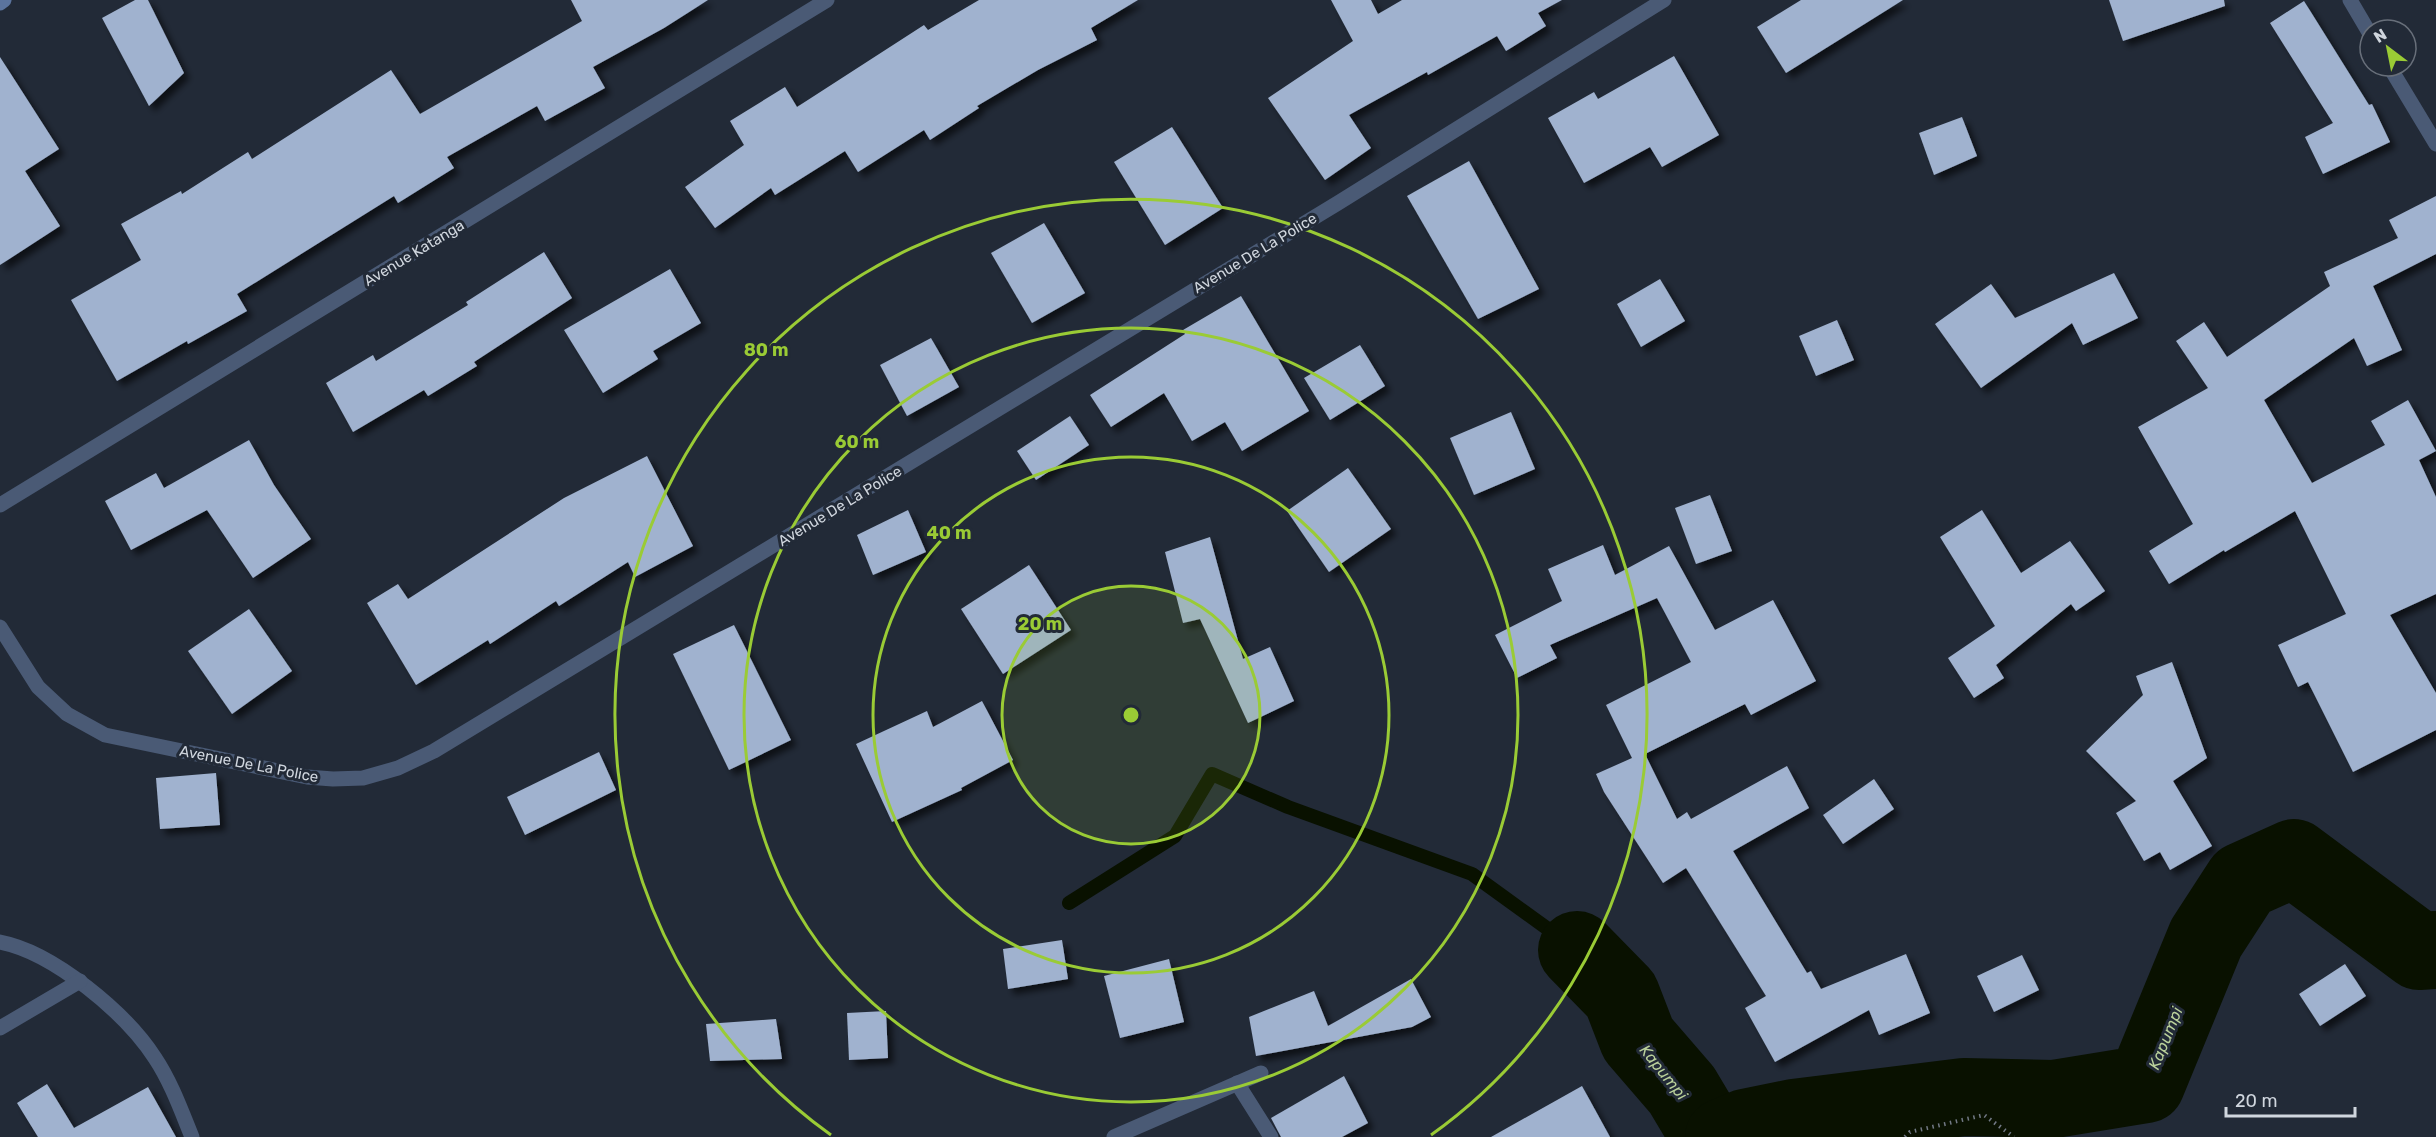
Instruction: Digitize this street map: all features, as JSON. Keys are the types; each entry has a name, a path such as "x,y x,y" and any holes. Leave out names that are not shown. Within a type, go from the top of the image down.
{"street":[{"path":"0,3 4,0"},
{"name":"Avenue Katanga","path":"0,505 827,0"},
{"name":"Avenue De La Police","path":"0,627 38,687 67,714 105,735 307,777 363,778 398,768 434,752 1034,388 1664,0"},
{"path":"2350,0 2361,18"},
{"path":"2396,78 2436,144"},
{"path":"0,942 17,945 80,981 129,1026 155,1057 173,1090 192,1137"},
{"path":"0,1028 80,981"},
{"path":"1114,1137 1261,1073"},
{"path":"1237,1083 1271,1137"}],"path":[{"path":"1905,1137 1910,1132 1984,1115 2014,1137"}],"building":[{"path":"135,0 148,0 184,73 149,106 102,18"},
{"path":"571,0 708,0 664,28 593,67 605,88 545,121 537,106 447,157 454,168 398,203 394,196 237,294 247,311 188,344 187,341 117,381 71,300 141,260 121,224 181,191 182,194 248,152 252,159 391,70 420,114 582,21"},
{"path":"979,0 1138,0 1091,28 1097,40 1038,70 977,106 979,108 930,140 924,130 858,172 845,151 775,195 771,188 715,228 685,187 744,145 730,121 785,87 797,107 924,25 928,30"},
{"path":"1331,0 1371,0 1378,14 1402,0 1562,0 1538,13 1546,26 1506,51 1497,36 1428,75 1427,72 1349,115 1371,148 1325,180 1268,98 1353,41"},
{"path":"1801,0 1903,0 1786,73 1757,27"},
{"path":"2109,0 2224,0 2225,6 2123,41"},
{"path":"2304,1 2369,105 2372,104 2390,142 2323,174 2305,137 2333,123 2270,23"},
{"path":"1674,56 1719,135 1662,167 1650,147 1584,183 1548,118 1594,92 1598,99"},
{"path":"0,57 59,149 25,171 60,226 0,265"},
{"path":"1962,117 1977,156 1934,175 1919,133"},
{"path":"1172,127 1223,208 1165,245 1114,162"},
{"path":"1469,161 1539,289 1478,319 1407,196"},
{"path":"2436,196 2436,254 2373,286 2402,350 2367,366 2354,338 2264,400 2312,483 2385,445 2371,421 2408,400 2436,451 2419,460 2436,497 2436,594 2390,615 2436,693 2436,730 2353,772 2308,682 2298,687 2278,645 2346,614 2295,511 2225,552 2224,550 2169,584 2149,551 2193,524 2138,427 2208,388 2176,341 2204,322 2227,357 2330,286 2324,272 2398,238 2389,220"},
{"path":"1044,223 1085,293 1032,323 991,253"},
{"path":"544,252 572,298 474,362 477,366 428,396 424,390 353,432 326,383 373,355 376,361 468,305 466,302"},
{"path":"670,269 701,323 653,351 658,359 603,393 564,330"},
{"path":"2114,273 2138,318 2083,345 2072,323 1981,388 1935,324 1991,284 2015,318"},
{"path":"1660,279 1685,321 1641,347 1617,304"},
{"path":"1241,296 1309,411 1242,451 1225,422 1192,441 1164,393 1111,427 1090,395 1185,334 1183,330"},
{"path":"1837,320 1854,360 1816,376 1799,336"},
{"path":"931,338 959,387 907,416 880,365"},
{"path":"1360,345 1385,386 1330,420 1304,378"},
{"path":"1511,412 1535,469 1474,495 1450,438"},
{"path":"1070,416 1089,445 1036,480 1017,451"},
{"path":"249,440 274,485 311,539 253,578 207,510 131,550 105,501 156,473 164,488"},
{"path":"647,456 693,546 635,577 628,562 559,606 556,601 490,644 488,640 416,685 367,603 398,584 408,599 564,498"},
{"path":"1348,468 1391,529 1329,572 1287,511"},
{"path":"1710,495 1732,551 1696,564 1675,508"},
{"path":"908,510 926,552 873,575 857,535"},
{"path":"1982,510 2021,573 2070,541 2105,591 2076,611 2071,604 1996,665 2004,678 1974,698 1948,658 1995,626 1940,537"},
{"path":"1210,537 1243,659 1270,647 1294,701 1248,723 1200,619 1183,623 1165,552"},
{"path":"1603,545 1615,575 1669,546 1715,630 1773,600 1816,681 1751,715 1745,704 1645,754 1677,819 1687,812 1691,819 1787,766 1809,808 1733,851 1807,973 1811,971 1821,989 1906,954 1930,1013 1879,1035 1869,1010 1775,1062 1745,1008 1766,996 1686,868 1663,883 1604,792 1596,774 1632,758 1606,705 1691,662 1657,598 1550,645 1557,658 1517,678 1495,635 1562,601 1548,569"},
{"path":"1029,565 1071,630 1003,674 961,609"},
{"path":"249,609 292,671 232,714 188,651"},
{"path":"734,625 791,740 729,770 673,654"},
{"path":"2172,662 2207,758 2173,781 2212,846 2170,870 2160,852 2144,861 2116,813 2136,801 2086,751 2143,695 2136,676"},
{"path":"982,701 1013,760 961,788 962,790 892,822 856,744 927,711 933,727"},
{"path":"599,752 616,790 525,835 507,797"},
{"path":"216,773 220,825 160,829 156,778"},
{"path":"1874,779 1894,809 1843,844 1823,815"},
{"path":"1062,940 1068,979 1008,989 1003,949"},
{"path":"2022,955 2039,990 1994,1012 1977,976"},
{"path":"1169,959 1184,1022 1120,1038 1104,976"},
{"path":"2345,964 2366,996 2320,1026 2299,994"},
{"path":"1411,979 1431,1017 1412,1027 1256,1056 1249,1017 1314,991 1328,1026"},
{"path":"886,1011 888,1058 849,1060 847,1013"},
{"path":"776,1019 782,1059 710,1061 706,1024"},
{"path":"1344,1076 1368,1123 1342,1137 1281,1137 1271,1118"},
{"path":"47,1084 74,1128 148,1087 176,1137 38,1137 17,1103"},
{"path":"1582,1086 1610,1137 1491,1137"}],"waterway":[{"path":"1069,903 1175,836 1212,774 1288,807 1472,874 1577,950"},
{"name":"Kapumpi","path":"1724,1137 1745,1128 1794,1118 1964,1097 2054,1099 2146,1084 2206,938 2243,881 2294,858 2419,951 2436,950"},
{"name":"Kapumpi","path":"1577,950 1621,995 1638,1039 1682,1090 1710,1137"}]}
